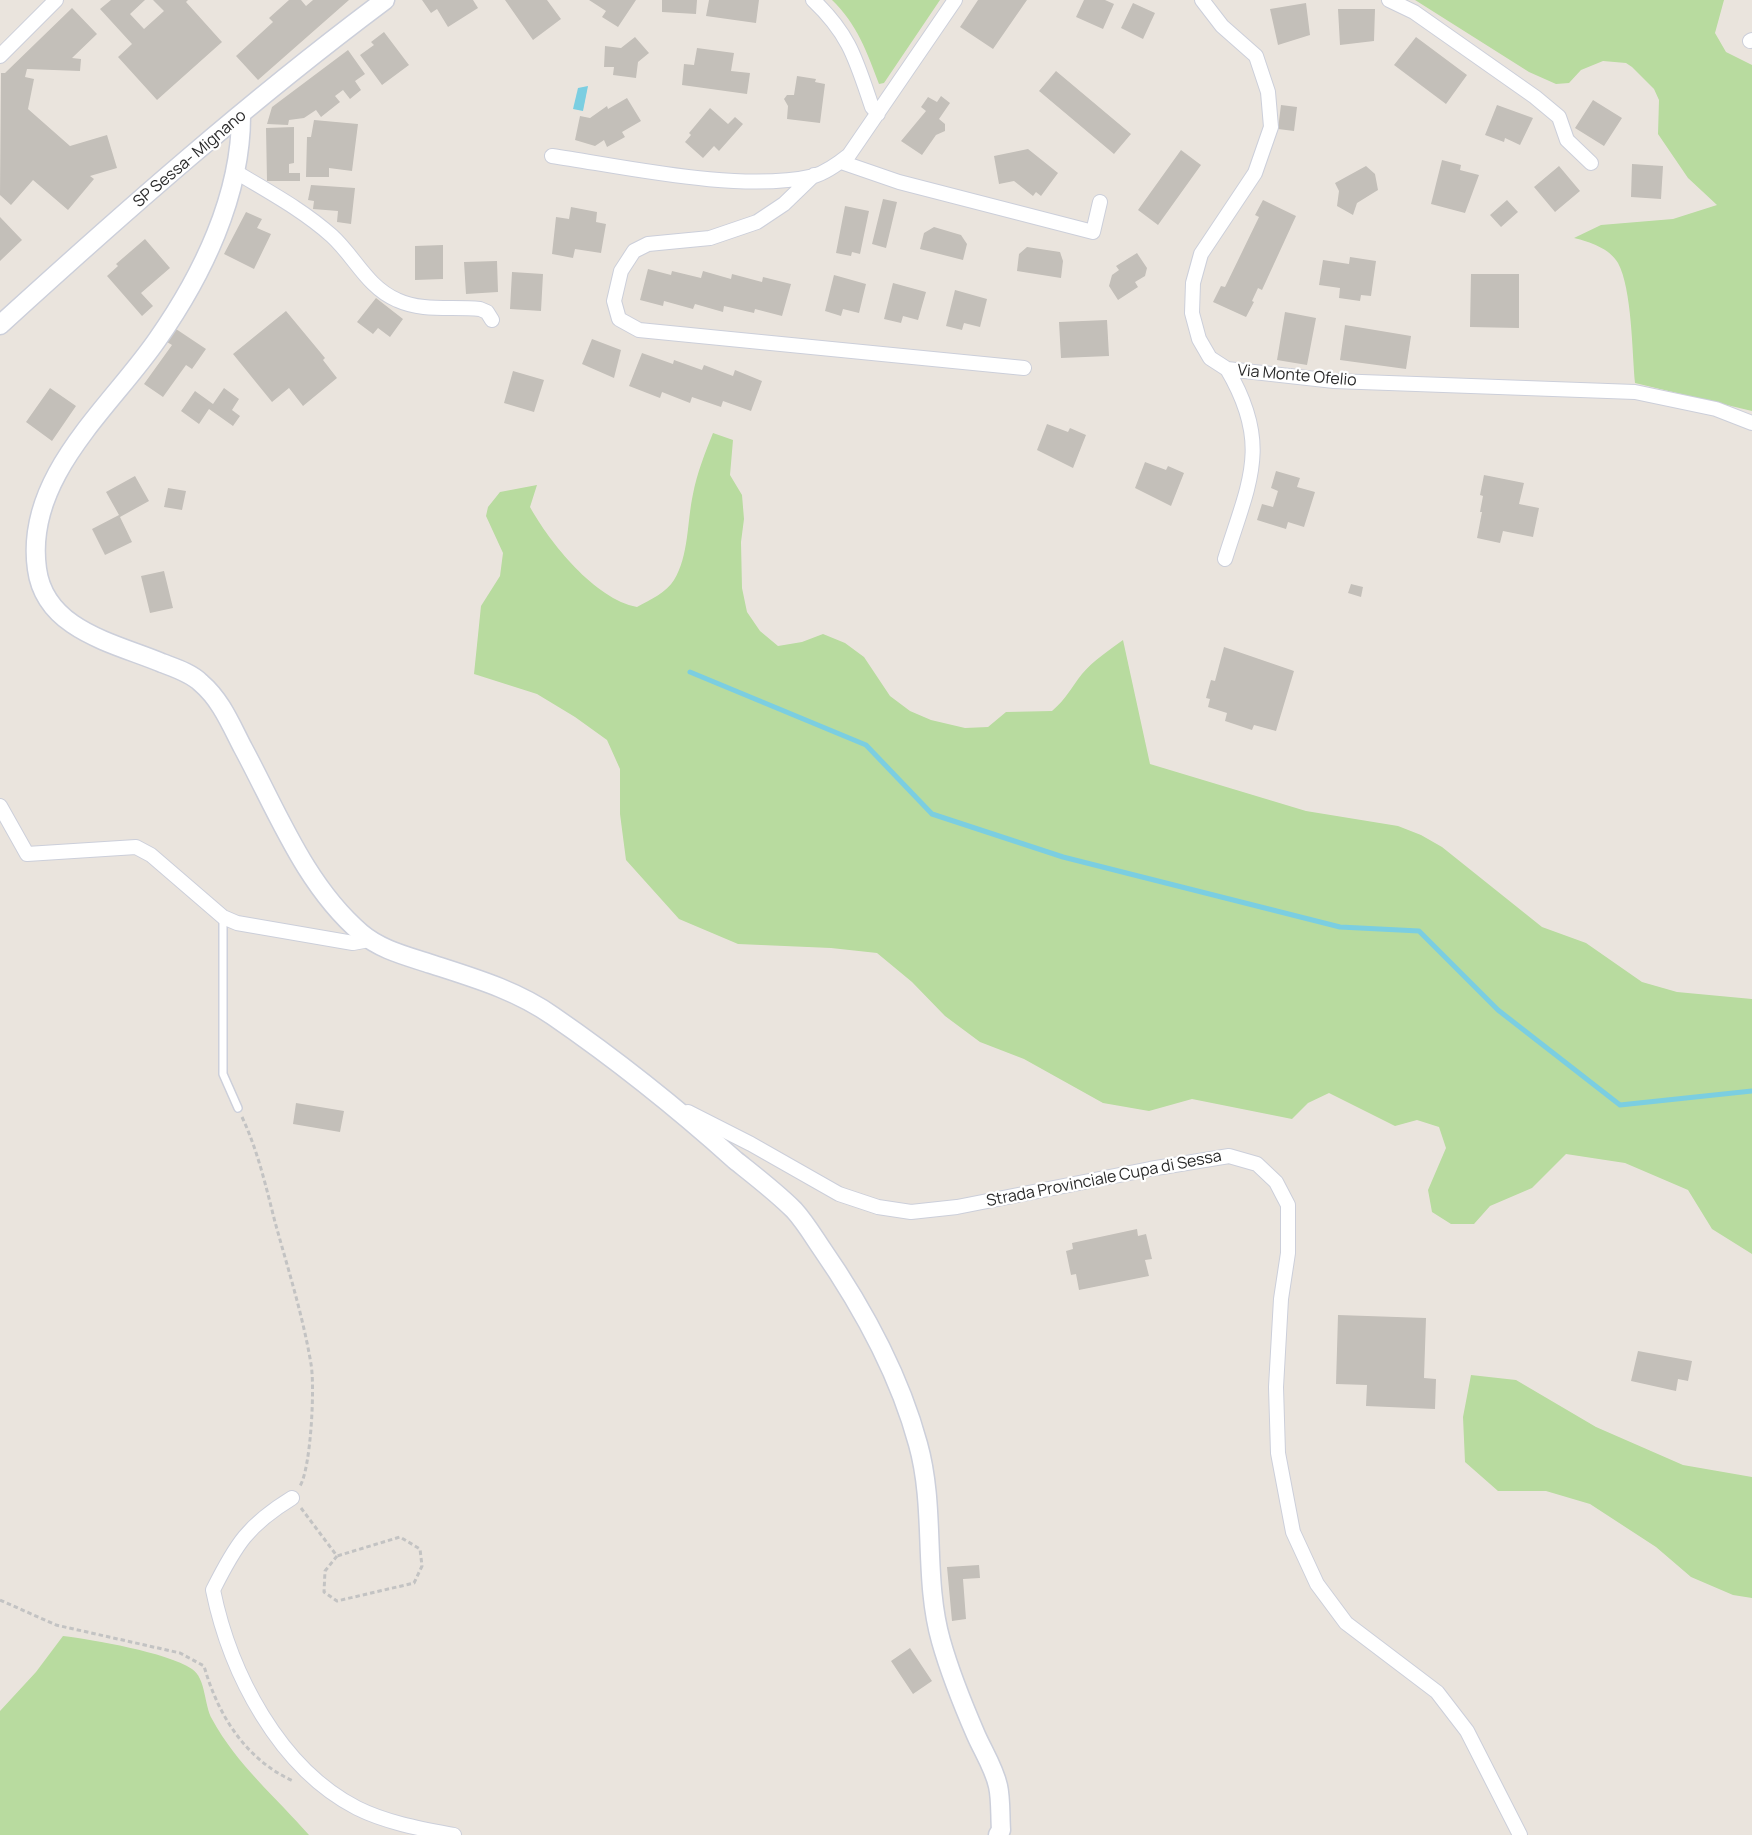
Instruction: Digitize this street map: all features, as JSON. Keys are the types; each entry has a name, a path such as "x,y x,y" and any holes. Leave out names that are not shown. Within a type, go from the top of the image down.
{"street":[{"path":"0,56 56,0"},
{"name":"SP Sessa- Mignano","path":"0,325 162,181 338,35 385,0"},
{"path":"813,0 845,36 855,54 872,107 878,114"},
{"path":"955,0 878,114 841,162 814,176 784,204 758,222 710,238 648,244 634,251 621,271 614,301 619,319 639,330 1024,368"},
{"name":"Via Monte Ofelio","path":"1205,0 1222,26 1256,56 1268,92 1271,126 1255,173 1201,254 1193,284 1192,313 1199,339 1210,358 1227,369 1334,381 1635,392 1716,409 1752,423"},
{"path":"1389,0 1414,12 1535,97 1559,117 1567,140 1591,163"},
{"path":"241,116 236,172 220,222 180,304 129,379 80,437 55,479 42,513 36,540 36,566 40,584 49,602 75,627 200,681 220,705 300,856 324,894 345,919 369,940 394,952 505,988 538,1006 675,1106 796,1212 836,1268 868,1325 905,1404 919,1447 929,1501 934,1588 940,1638 975,1733 998,1784 1001,1830 998,1835"},
{"path":"552,156 717,179 771,180 814,176"},
{"path":"841,162 898,182 1093,232 1100,202"},
{"path":"236,172 313,220 335,238 368,279 396,300 417,307 480,309 487,312 492,320"},
{"path":"1225,559 1253,469 1254,447 1238,388 1227,369"},
{"path":"0,806 27,854 136,847 151,855 223,917 237,923 353,943 369,940"},
{"name":"Strada Provinciale Cupa di Sessa","path":"675,1106 751,1144 839,1194 878,1207 911,1212 957,1207 1229,1156 1257,1164 1276,1182 1288,1205 1290,1231 1281,1299 1276,1387 1278,1453 1293,1532 1317,1584 1346,1623 1437,1692 1467,1731 1523,1834"},
{"path":"292,1498 255,1523 233,1550 213,1590 232,1660 262,1717 306,1769 332,1792 358,1808 381,1817 454,1835"}],"lane":[{"path":"223,917 223,1074 238,1108"}],"path":[{"path":"238,1108 256,1151 291,1277 311,1367 306,1477 292,1498 337,1556"},
{"path":"400,1538 420,1549 422,1566 414,1582 337,1601 324,1592 326,1571 337,1556 400,1538"},
{"path":"0,1600 56,1625 180,1653 204,1666 212,1696 233,1734 256,1756 296,1782"}],"green space":[{"path":"832,0 940,0 884,83 879,84 855,29"},
{"path":"1415,0 1724,0 1715,33 1726,52 1752,65 1752,411 1635,383 1629,304 1623,274 1610,253 1574,238 1601,225 1673,219 1717,205 1688,178 1658,134 1659,100 1654,89 1626,63 1603,61 1581,70 1569,83 1556,84 1529,72"},
{"path":"713,433 733,440 730,475 742,495 744,519 741,542 742,588 747,612 760,631 778,646 802,642 823,634 845,643 864,657 890,696 910,711 931,720 965,728 988,727 1006,712 1052,711 1087,669 1123,640 1150,764 1306,811 1398,826 1442,847 1542,927 1586,943 1642,982 1677,992 1752,999 1752,1254 1712,1229 1688,1190 1625,1163 1566,1154 1532,1188 1490,1206 1474,1224 1451,1224 1432,1212 1428,1190 1446,1148 1439,1127 1417,1120 1395,1126 1329,1093 1308,1103 1292,1119 1192,1099 1149,1111 1103,1103 1024,1059 980,1042 945,1016 912,982 877,953 831,948 738,944 679,919 626,860 620,814 620,769 607,740 537,694 474,674 481,606 500,576 503,553 486,516 488,507 500,492 537,485 530,507 549,537 575,568 605,593 621,602 637,607 667,588 679,571 685,549 695,486"},
{"path":"1471,1375 1516,1380 1596,1427 1683,1465 1752,1477 1752,1598 1733,1595 1691,1577 1656,1547 1590,1504 1546,1491 1498,1491 1465,1462 1463,1417"},
{"path":"63,1636 148,1652 180,1663 197,1673 209,1713 222,1736 245,1766 309,1835 0,1835 0,1711 36,1672"}],"water":[{"path":"588,86 583,111 573,109 578,88"}],"building":[{"path":"111,0 145,0 130,14 144,29 164,11 153,0 188,0 186,2 222,42 157,100 118,57 132,44 100,9"},
{"path":"289,0 301,0 306,6 313,0 349,0 258,80 236,56 273,22 269,18"},
{"path":"422,0 473,0 478,8 448,27 437,9 431,13"},
{"path":"505,0 547,0 561,19 533,40"},
{"path":"589,0 636,0 618,27 602,17 606,11"},
{"path":"662,0 697,0 696,14 662,12"},
{"path":"709,0 759,0 756,23 706,16"},
{"path":"978,0 1027,0 993,49 960,27"},
{"path":"1084,0 1105,0 1114,4 1103,29 1076,17"},
{"path":"1133,3 1155,13 1143,39 1121,28"},
{"path":"1306,3 1310,35 1278,45 1270,9"},
{"path":"72,8 97,34 72,58 81,59 80,71 27,69 25,77 34,79 28,109 70,146 107,135 117,168 90,176 94,179 68,210 33,180 11,205 0,195 1,73 5,73"},
{"path":"1338,9 1375,9 1374,41 1340,45"},
{"path":"384,32 409,65 382,85 360,55 374,45 371,42"},
{"path":"635,37 649,53 638,62 636,78 613,75 614,67 604,67 605,46 621,48"},
{"path":"1416,37 1467,75 1446,104 1394,65"},
{"path":"697,48 734,53 731,71 750,73 747,94 682,85 684,64 694,65"},
{"path":"348,50 365,74 355,81 361,90 350,99 343,90 335,96 340,102 321,117 316,110 304,118 289,120 288,125 267,124 272,107"},
{"path":"1056,71 1131,134 1114,154 1039,91"},
{"path":"797,76 816,79 815,82 825,84 820,123 787,119 788,106 784,99 787,95 794,95"},
{"path":"941,96 950,103 939,119 945,124 945,131 936,135 922,155 901,141 926,111 921,107 928,97 937,102"},
{"path":"627,98 641,121 622,132 625,137 607,147 604,140 595,146 575,140 580,116 590,118 607,106 608,109"},
{"path":"1593,100 1622,118 1604,146 1575,128"},
{"path":"1281,105 1297,107 1294,131 1278,129"},
{"path":"1497,105 1533,118 1520,145 1505,138 1504,142 1485,135"},
{"path":"710,108 728,124 735,117 743,124 719,151 714,146 703,158 685,142 691,135 689,133"},
{"path":"314,120 358,124 352,171 329,168 329,177 306,177 307,137 311,137"},
{"path":"294,127 294,163 289,164 289,173 300,173 300,181 267,181 266,128"},
{"path":"1028,149 1058,173 1041,196 1036,192 1033,196 1014,181 999,184 994,156"},
{"path":"1181,150 1201,165 1158,225 1138,210"},
{"path":"1442,160 1461,165 1460,170 1479,175 1465,213 1431,204"},
{"path":"1632,164 1663,166 1661,199 1631,197"},
{"path":"1366,166 1375,174 1378,190 1357,203 1353,215 1337,206 1339,191 1335,183"},
{"path":"1559,166 1580,191 1555,212 1534,187"},
{"path":"311,185 355,188 351,224 337,222 338,211 313,209 314,201 308,200"},
{"path":"883,199 897,202 886,248 872,244"},
{"path":"1263,200 1296,216 1262,290 1258,288 1246,317 1213,302 1221,286 1225,287 1259,217 1255,215"},
{"path":"1507,200 1518,212 1501,227 1490,215"},
{"path":"845,206 869,211 860,254 852,252 851,256 836,253"},
{"path":"571,207 597,212 596,222 606,224 601,253 575,249 573,258 552,254 556,217 569,219"},
{"path":"246,212 262,219 257,228 271,234 254,269 224,254"},
{"path":"0,217 22,240 0,261"},
{"path":"934,227 961,235 967,244 963,260 920,249 924,233"},
{"path":"145,239 170,268 141,293 153,306 142,316 107,276 118,266 116,264"},
{"path":"443,245 443,279 415,280 415,246"},
{"path":"1027,247 1060,252 1063,261 1061,278 1017,271 1019,254"},
{"path":"1137,253 1147,268 1145,276 1135,282 1138,287 1118,300 1109,286 1112,275 1119,270 1116,266"},
{"path":"1350,257 1376,261 1371,296 1361,295 1360,301 1339,298 1340,288 1319,285 1323,260 1349,264"},
{"path":"497,261 498,292 466,294 464,262"},
{"path":"648,269 671,275 672,271 701,278 703,271 731,279 732,274 762,282 763,277 791,284 782,316 755,309 754,313 724,306 723,312 695,304 693,309 664,301 663,306 640,300"},
{"path":"512,272 543,274 541,311 510,309"},
{"path":"1471,274 1519,274 1519,328 1470,327"},
{"path":"834,275 866,284 859,313 843,309 841,316 825,311"},
{"path":"893,283 926,292 918,320 903,316 901,323 884,319"},
{"path":"955,290 987,299 980,327 964,323 962,330 946,326"},
{"path":"376,298 403,319 390,337 378,328 373,334 357,322"},
{"path":"286,311 325,358 323,360 337,378 303,406 289,388 272,402 233,354"},
{"path":"1285,312 1316,318 1307,365 1277,360"},
{"path":"1107,320 1109,356 1061,358 1059,322"},
{"path":"1345,325 1411,336 1406,369 1340,360"},
{"path":"176,329 206,349 192,369 186,365 163,397 144,384 172,345 167,342"},
{"path":"592,339 621,350 614,378 582,364"},
{"path":"642,353 673,364 674,360 702,370 704,365 733,376 735,370 762,381 751,411 723,401 721,407 692,397 690,403 662,392 660,398 629,386"},
{"path":"513,371 544,380 534,412 504,403"},
{"path":"50,388 76,406 52,441 26,422"},
{"path":"224,388 239,399 232,410 240,416 233,426 209,409 199,424 181,411 195,391 213,404"},
{"path":"1047,424 1068,432 1070,428 1086,435 1073,468 1037,450"},
{"path":"1145,462 1166,470 1168,466 1184,473 1171,506 1135,488"},
{"path":"1276,471 1300,478 1297,487 1315,492 1304,527 1288,522 1286,529 1257,520 1262,504 1273,507 1278,491 1271,488"},
{"path":"1484,475 1524,483 1519,504 1539,508 1533,537 1503,531 1500,543 1477,538 1482,512 1480,512 1483,496 1480,495"},
{"path":"135,476 149,501 120,517 132,542 105,555 92,529 119,515 106,492"},
{"path":"168,488 186,491 182,510 164,507"},
{"path":"164,571 173,608 150,613 141,576"},
{"path":"1351,584 1363,587 1361,597 1348,593"},
{"path":"1224,647 1294,671 1276,731 1254,725 1252,730 1225,721 1227,713 1208,707 1210,699 1206,698 1211,680 1215,681"},
{"path":"296,1103 344,1111 340,1132 293,1124"},
{"path":"1137,1229 1138,1236 1146,1234 1152,1259 1145,1260 1149,1276 1079,1290 1076,1274 1071,1275 1066,1251 1073,1249 1072,1243"},
{"path":"1338,1315 1426,1318 1424,1378 1436,1379 1435,1409 1366,1406 1367,1385 1336,1384"},
{"path":"1638,1351 1692,1361 1688,1381 1678,1379 1676,1391 1631,1381"},
{"path":"979,1565 980,1578 963,1579 966,1619 952,1621 947,1567"},
{"path":"910,1648 932,1681 913,1694 891,1661"}],"waterway":[{"path":"690,672 866,745 932,814 1063,857 1340,927 1419,931 1498,1010 1620,1105 1752,1091"}]}
